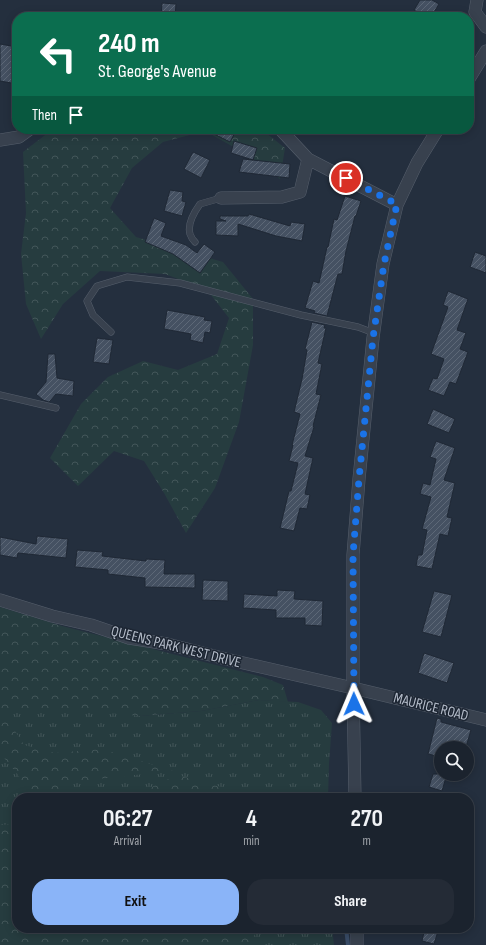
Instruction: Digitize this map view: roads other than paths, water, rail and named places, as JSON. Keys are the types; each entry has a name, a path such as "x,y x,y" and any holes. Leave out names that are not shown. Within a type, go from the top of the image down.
{"street":[{"path":"477,0 475,12 486,28"},
{"path":"474,71 486,51"},
{"path":"0,140 19,137 23,134"},
{"path":"285,134 308,159 397,204"},
{"path":"355,793 353,555 374,333 384,264 397,204 417,163 435,134"},
{"path":"221,198 282,197 300,192 308,159"},
{"name":"QUEENS PARK WEST DRIVE","path":"0,600 52,616 91,625 129,638 167,644 353,688"},
{"name":"MAURICE ROAD","path":"353,688 486,720"},
{"path":"357,933 358,945"}],"lane":[{"path":"195,242 189,233 193,214 200,204 221,198"},
{"path":"111,332 93,315 87,301 97,286 127,277 180,283 301,315 358,326 374,333"},
{"path":"0,395 56,408"}],"waterway":[{"path":"347,933 348,945"}]}
